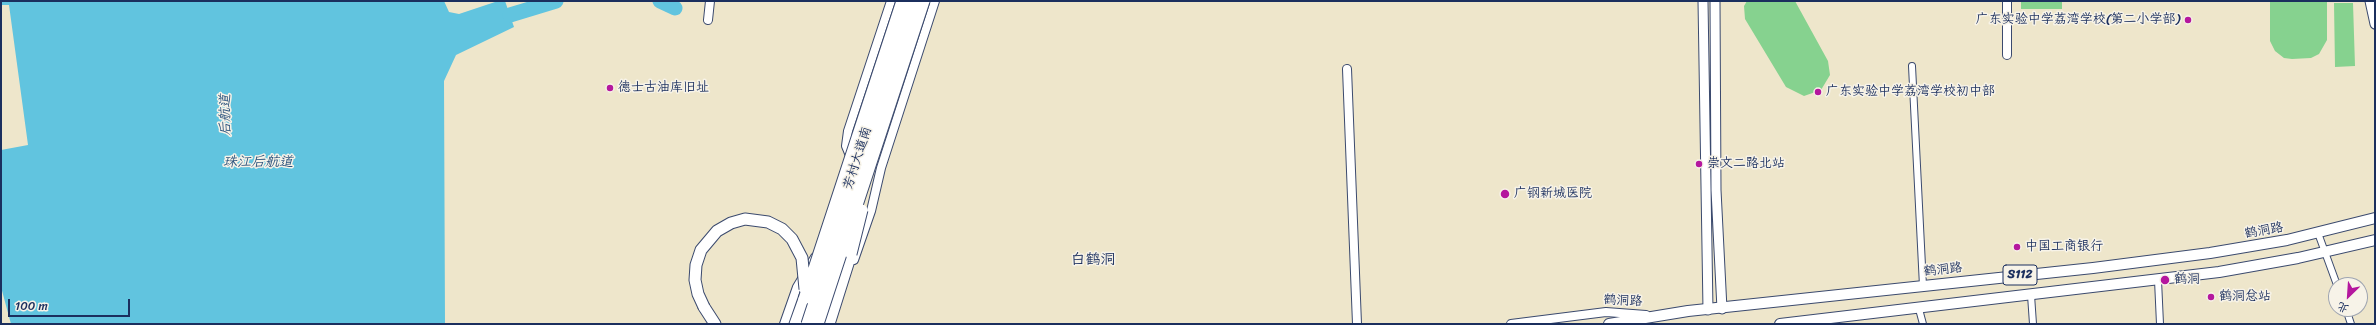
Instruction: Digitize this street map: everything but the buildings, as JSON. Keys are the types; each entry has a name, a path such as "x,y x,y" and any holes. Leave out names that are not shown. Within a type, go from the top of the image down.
{"highway":[{"path":"795,324 902,1"},
{"name":"芳村大道南","path":"807,324 913,1"},
{"name":"芳村大道南","path":"818,324 924,1"},
{"path":"829,324 855,240 874,154"},
{"path":"715,324 698,294 694,280 696,264 701,250 712,235 723,227 738,221 753,219 768,222 782,229 792,239 799,251 803,264 804,299"}],"main road":[{"path":"1703,1 1708,310"},
{"path":"1715,1 1716,190 1722,309"},
{"path":"2370,1 2375,24"},
{"name":"鹤洞路","path":"1659,316 2157,260 2248,247 2318,233 2374,217"},
{"name":"S112","path":"1780,324 2158,280 2274,263 2375,240"},
{"path":"1609,324 1659,316"}],"street":[{"path":"708,20 710,1"},
{"name":"芳村大道南","path":"784,324 797,287 808,267 817,255 838,239 843,231 859,179 856,167 846,146 848,130 892,1"},
{"name":"芳村大道南","path":"834,324 871,211 881,168 935,1"},
{"path":"2007,1 2007,55"},
{"path":"1912,66 1923,286"},
{"path":"1347,69 1357,324"},
{"path":"856,167 870,173 881,168"},
{"path":"2318,233 2334,277"},
{"path":"2158,280 2160,324"},
{"path":"2031,295 2033,324"},
{"path":"1919,309 1923,324"},
{"name":"鹤洞路","path":"1511,324 1606,312 1659,316"}],"green space":[{"path":"1747,1 1795,1 1828,61 1830,75 1821,90 1804,96 1786,87 1745,19 1744,6"},
{"path":"2021,1 2062,1 2062,9 2021,9"},
{"path":"2270,1 2327,1 2327,40 2319,54 2311,58 2292,59 2284,58 2275,51 2270,41"},
{"path":"2334,3 2353,3 2355,66 2335,67"}],"water":[{"name":"珠江后航道","path":"1,1 444,1 449,12 459,14 498,1 505,1 514,27 456,55 444,81 445,324 11,324 1,287 1,150 28,145 9,5 1,5"}],"waterway":[{"path":"510,15 556,1"},
{"path":"660,1 675,8"}],"place":[{"name":"广东实验中学荔湾学校(第二小学部)","path":"2188,20"},
{"name":"德士古油库旧址","path":"610,88"},
{"name":"广东实验中学荔湾学校初中部","path":"1818,92"},
{"name":"崇文二路北站","path":"1699,164"},
{"name":"广钢新城医院","path":"1505,194"},
{"name":"中国工商银行","path":"2017,247"},
{"name":"鹤洞","path":"2165,280"},
{"name":"鹤洞总站","path":"2211,297"}],"district":[{"name":"白鹤洞","path":"1093,260"}],"water label":[{"name":"后航道","path":"226,115"}]}
